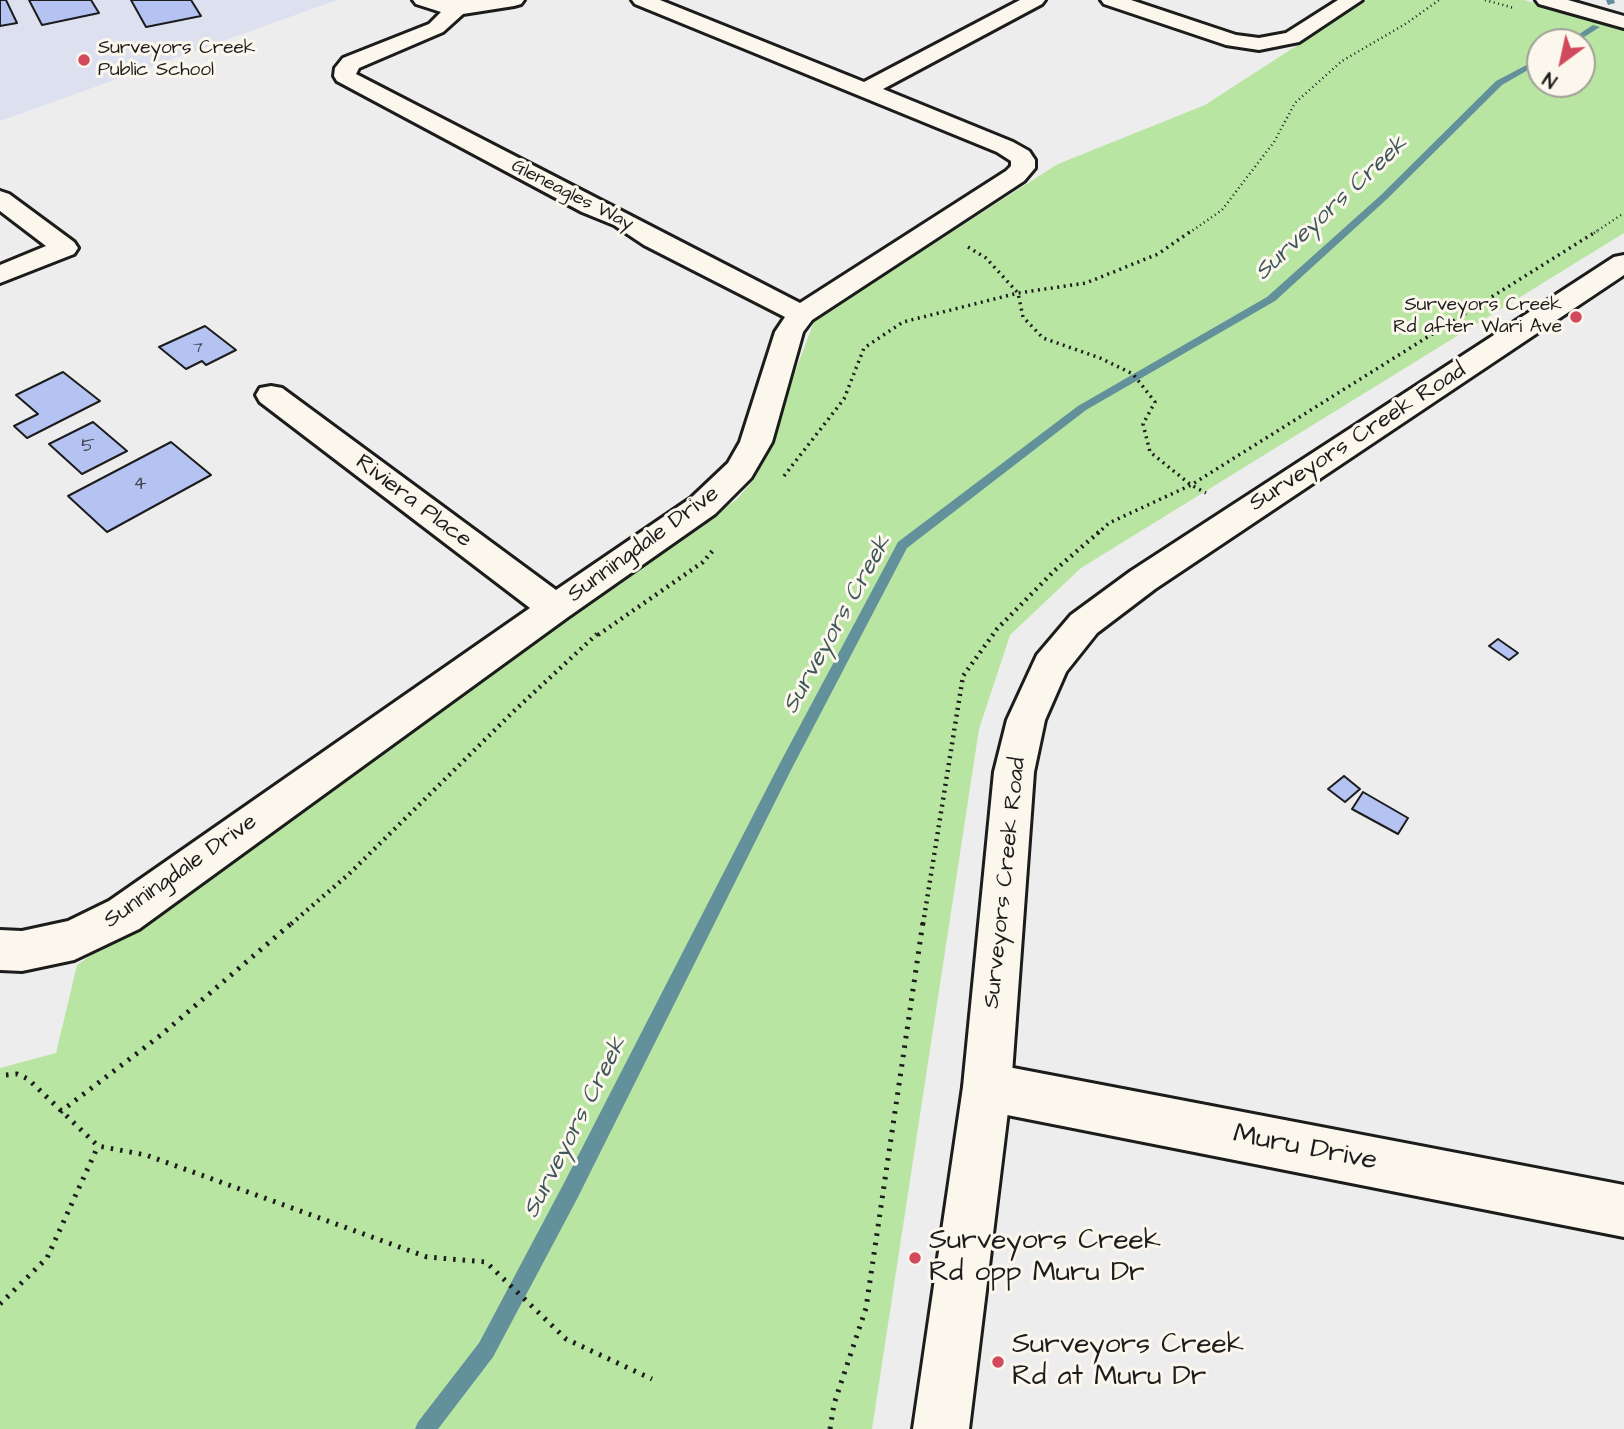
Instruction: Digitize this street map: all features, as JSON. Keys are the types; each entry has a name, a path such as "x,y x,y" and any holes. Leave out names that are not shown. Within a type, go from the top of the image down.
{"street":[{"path":"423,0 457,8 490,6 514,0"},
{"name":"Sunningdale Drive","path":"0,950 22,951 74,940 124,915 703,506 735,477 756,442 789,332 802,314 1015,176 1023,168 1023,160 1005,147 642,0"},
{"path":"865,90 1035,0"},
{"path":"1111,0 1233,41 1258,44 1292,38 1352,0"},
{"path":"1546,0 1624,22"},
{"name":"Gleneagles Way","path":"457,8 436,28 351,63 338,77 623,220 653,239 802,314"},
{"path":"0,199 65,248 0,275"},
{"name":"Surveyors Creek Road","path":"941,1429 987,1087 1014,772 1026,720 1050,665 1084,624 1143,580 1624,263"},
{"name":"Riviera Place","path":"271,395 555,608"},
{"name":"Muru Drive","path":"987,1087 1624,1211"}],"path":[{"path":"777,483 796,464 844,399 864,348 903,322 1018,293 1086,284 1158,254 1222,210 1274,142 1295,103 1342,61 1407,23 1439,0"},
{"path":"830,1429 834,1404 866,1307 937,823 963,676 997,629 1055,570 1109,523 1191,485 1560,256 1624,213"},
{"path":"929,230 965,245 986,258 1018,293 1023,317 1042,338 1100,358 1133,374 1156,402 1143,424 1150,452 1191,485 1208,494"},
{"path":"61,1112 161,1035 349,874 515,710 598,635 702,562 721,542"},
{"path":"555,608 598,635"},
{"path":"6,1075 17,1074 28,1079 98,1146 146,1155 427,1257 486,1262 566,1339 652,1379"},
{"path":"0,1304 47,1258 98,1146"}],"shaded area":[{"name":"Surveyors Creek Public School","path":"0,0 337,0 0,121"}],"green space":[{"path":"1367,0 1524,0 1624,29 1624,233 1081,568 1010,635 979,729 872,1429 0,1429 0,1068 56,1053 77,965 737,499 755,478 815,319 1058,164 1205,105"}],"building":[{"path":"0,0 6,0 17,23 0,26"},
{"path":"29,0 91,0 99,13 42,25"},
{"path":"131,0 191,0 201,16 146,27"},
{"path":"205,326 236,350 206,365 202,361 186,369 159,347"},
{"path":"63,372 100,401 27,438 14,426 38,414 16,395"},
{"path":"93,422 127,451 82,474 49,444"},
{"path":"171,442 211,475 107,532 68,496"},
{"path":"1498,639 1518,653 1509,660 1489,646"},
{"path":"1344,776 1360,789 1345,802 1328,789"},
{"path":"1363,792 1408,818 1398,834 1352,809"}],"waterway":[{"name":"Surveyors Creek","path":"425,1429 486,1350 902,545 1082,408 1271,299 1384,197 1499,83 1526,68"}],"place":[{"name":"Surveyors Creek Public School","path":"84,60"},
{"name":"Surveyors Creek Rd after Wari Ave","path":"1576,317"},
{"name":"Surveyors Creek Rd opp Muru Dr","path":"915,1258"},
{"name":"Surveyors Creek Rd at Muru Dr","path":"998,1362"}]}
